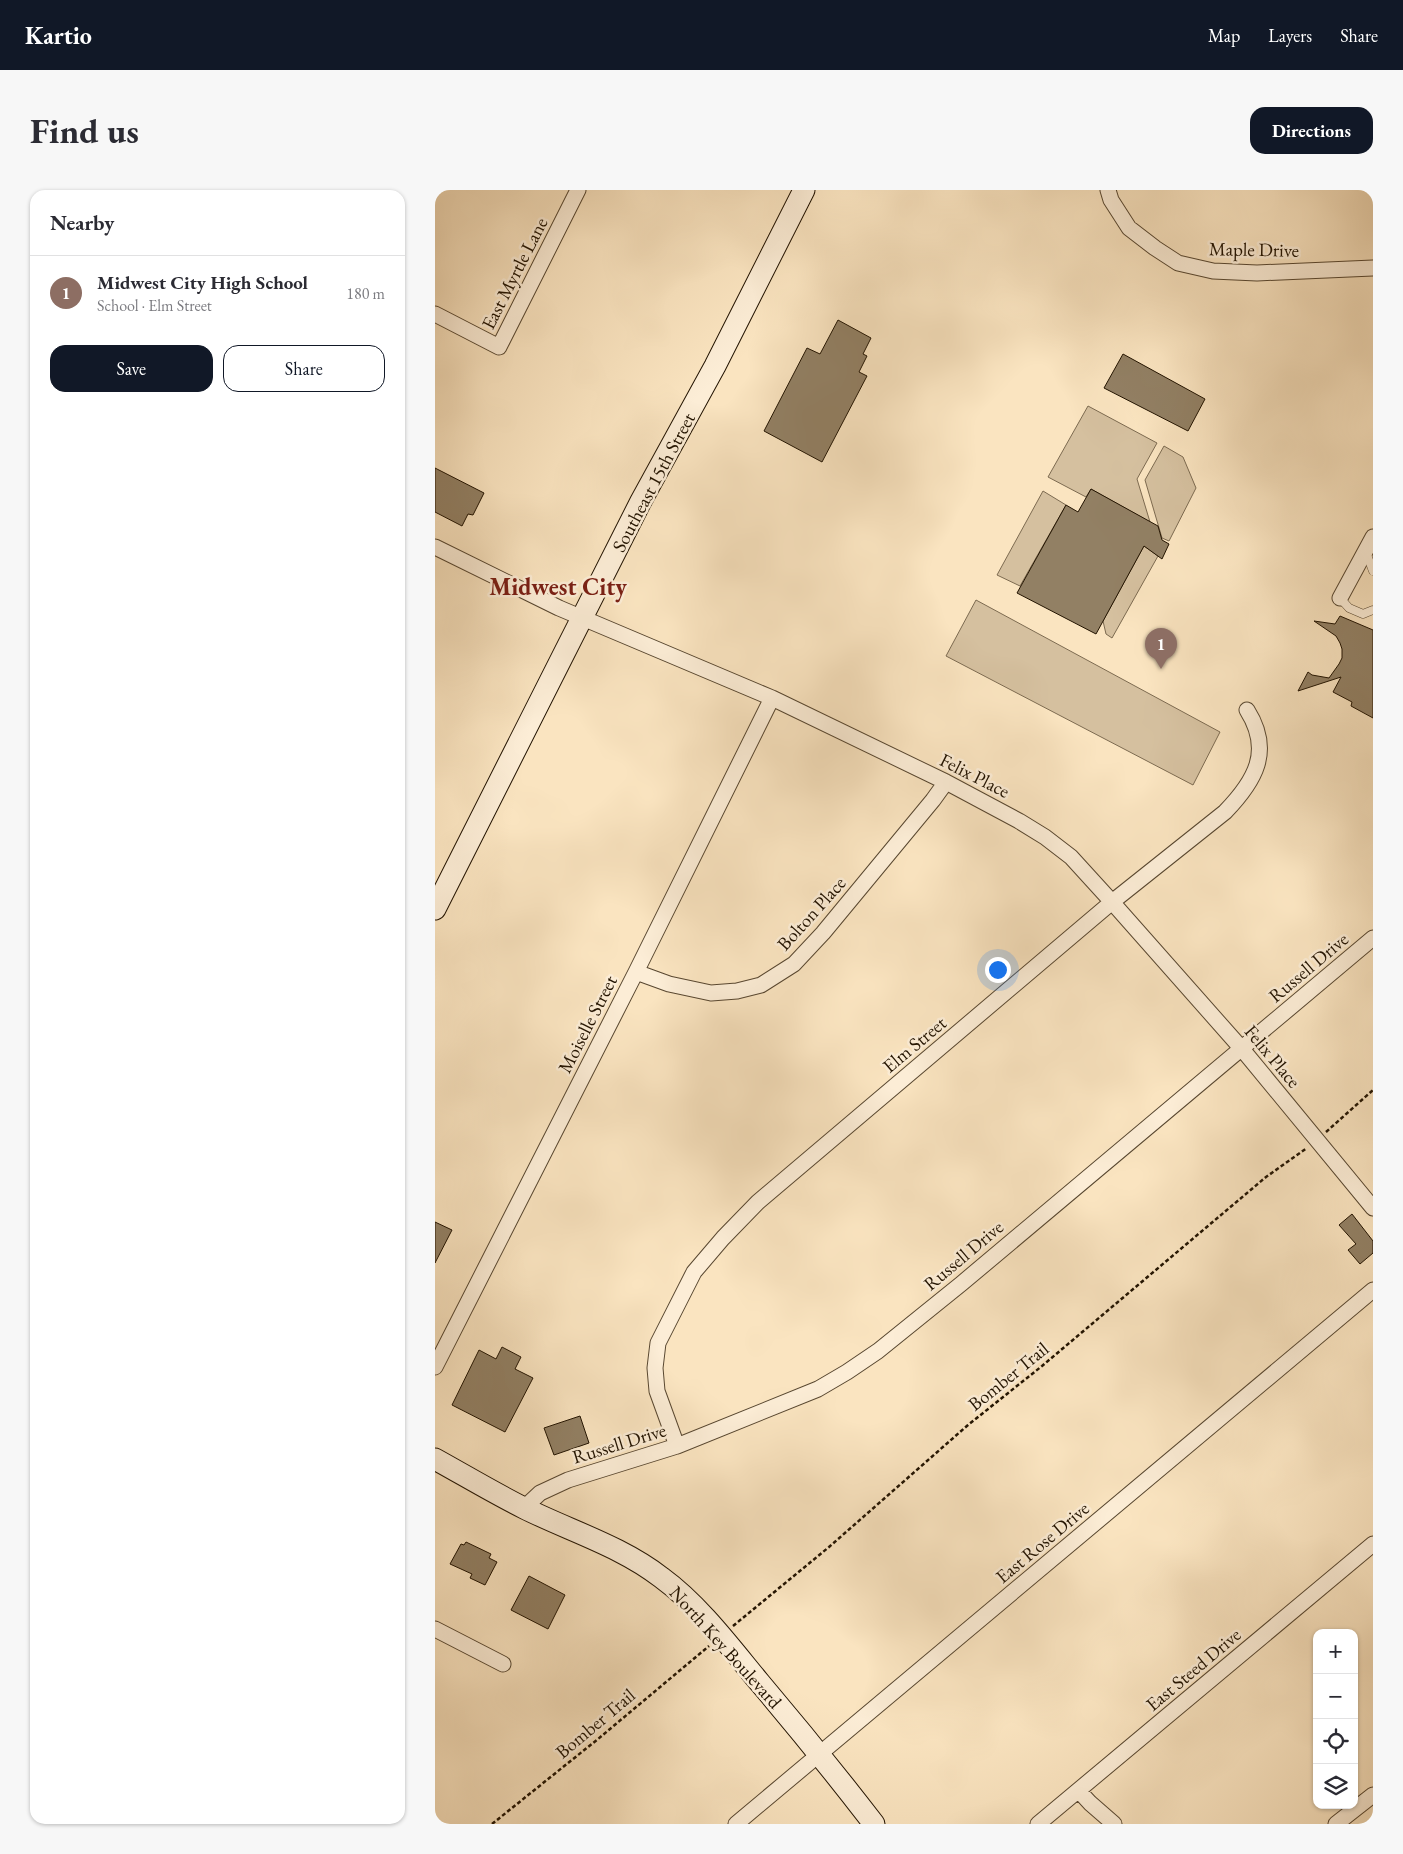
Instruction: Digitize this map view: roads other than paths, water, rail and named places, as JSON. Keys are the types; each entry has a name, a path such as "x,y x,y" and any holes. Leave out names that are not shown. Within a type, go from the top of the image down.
{"main road":[{"name":"Southeast 15th Street","path":"435,909 641,502 715,366 805,190"},
{"name":"North Key Boulevard","path":"435,1458 523,1508 607,1545 663,1578 705,1619 820,1754 874,1824"}],"street":[{"name":"East Myrtle Lane","path":"435,314 499,347 578,190"},
{"name":"Maple Drive","path":"1108,190 1111,200 1129,228 1178,263 1213,270 1257,273 1373,268"},
{"path":"1340,598 1373,537"},
{"name":"Felix Place","path":"435,547 582,618 772,698 946,782 1045,837 1071,858 1112,902 1242,1049 1373,1208"},
{"name":"Moiselle Street","path":"435,1367 636,972 772,698"},
{"name":"Elm Street","path":"677,1446 657,1391 655,1368 658,1343 693,1272 758,1202 1112,902 1210,824 1239,797 1251,781 1260,757 1259,735 1255,722 1247,710"},
{"name":"Bolton Place","path":"636,972 669,984 711,993 737,991 761,986 794,964 823,933 946,782"},
{"name":"Russell Drive","path":"523,1508 540,1493 568,1480 677,1446 818,1390 878,1351 1373,938"},
{"name":"East Rose Drive","path":"736,1824 1373,1290"},
{"name":"East Steed Drive","path":"1038,1824 1373,1544"},
{"path":"435,1629 503,1664"},
{"path":"1079,1791 1090,1804 1114,1824"},
{"path":"1336,1824 1373,1795"}],"lane":[{"path":"1365,551 1373,571"},
{"path":"1340,598 1349,608 1363,614 1373,610"}],"place":[{"name":"Midwest City High School","path":"1161,669"}],"district":[{"name":"Midwest City","path":"558,587"}]}
